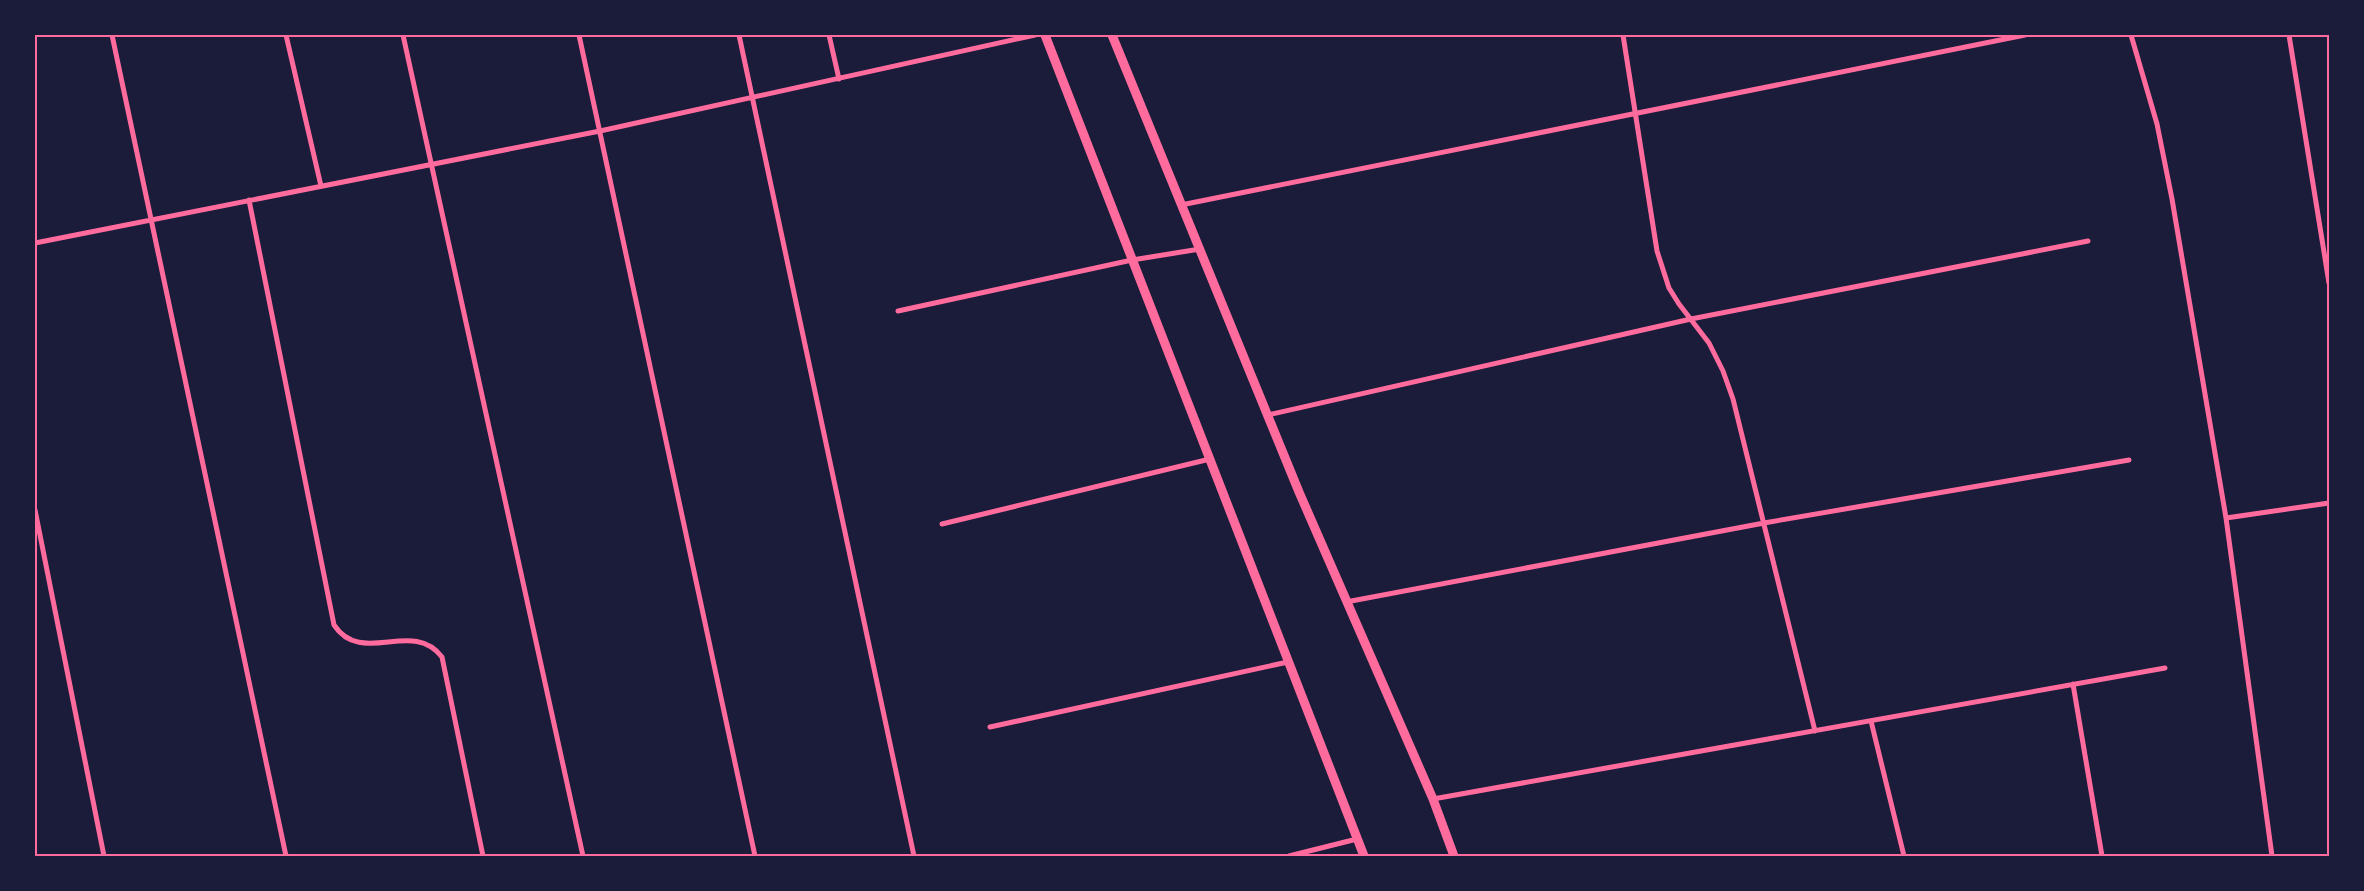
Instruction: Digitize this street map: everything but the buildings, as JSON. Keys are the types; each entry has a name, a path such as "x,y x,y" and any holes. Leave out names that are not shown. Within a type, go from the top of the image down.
{"street":[{"path":"112,35 286,856"},
{"path":"286,35 321,186"},
{"path":"403,35 583,856"},
{"path":"579,35 755,856"},
{"path":"739,35 914,856"},
{"path":"830,35 839,79"},
{"path":"35,243 600,131 1035,35"},
{"path":"1045,35 1364,856"},
{"path":"1112,35 1346,602 1433,799 1454,856"},
{"path":"1623,35 1662,270 1674,296 1710,343 1733,399 1815,731"},
{"path":"1181,206 2025,35"},
{"path":"2131,35 2166,162 2226,518 2272,856"},
{"path":"2289,35 2329,283"},
{"path":"249,200 334,625 342,636 354,642 416,640 426,642 435,648 442,657 483,856"},
{"path":"1268,415 1691,319 2088,241"},
{"path":"898,311 1132,260 1200,249"},
{"path":"942,524 1210,459"},
{"path":"1346,602 1764,523 2129,460"},
{"path":"2226,518 2329,503"},
{"path":"35,510 104,856"},
{"path":"990,727 1288,662"},
{"path":"1433,799 2165,668"},
{"path":"2074,684 2102,856"},
{"path":"1871,721 1904,856"},
{"path":"1289,856 1357,839"}]}
